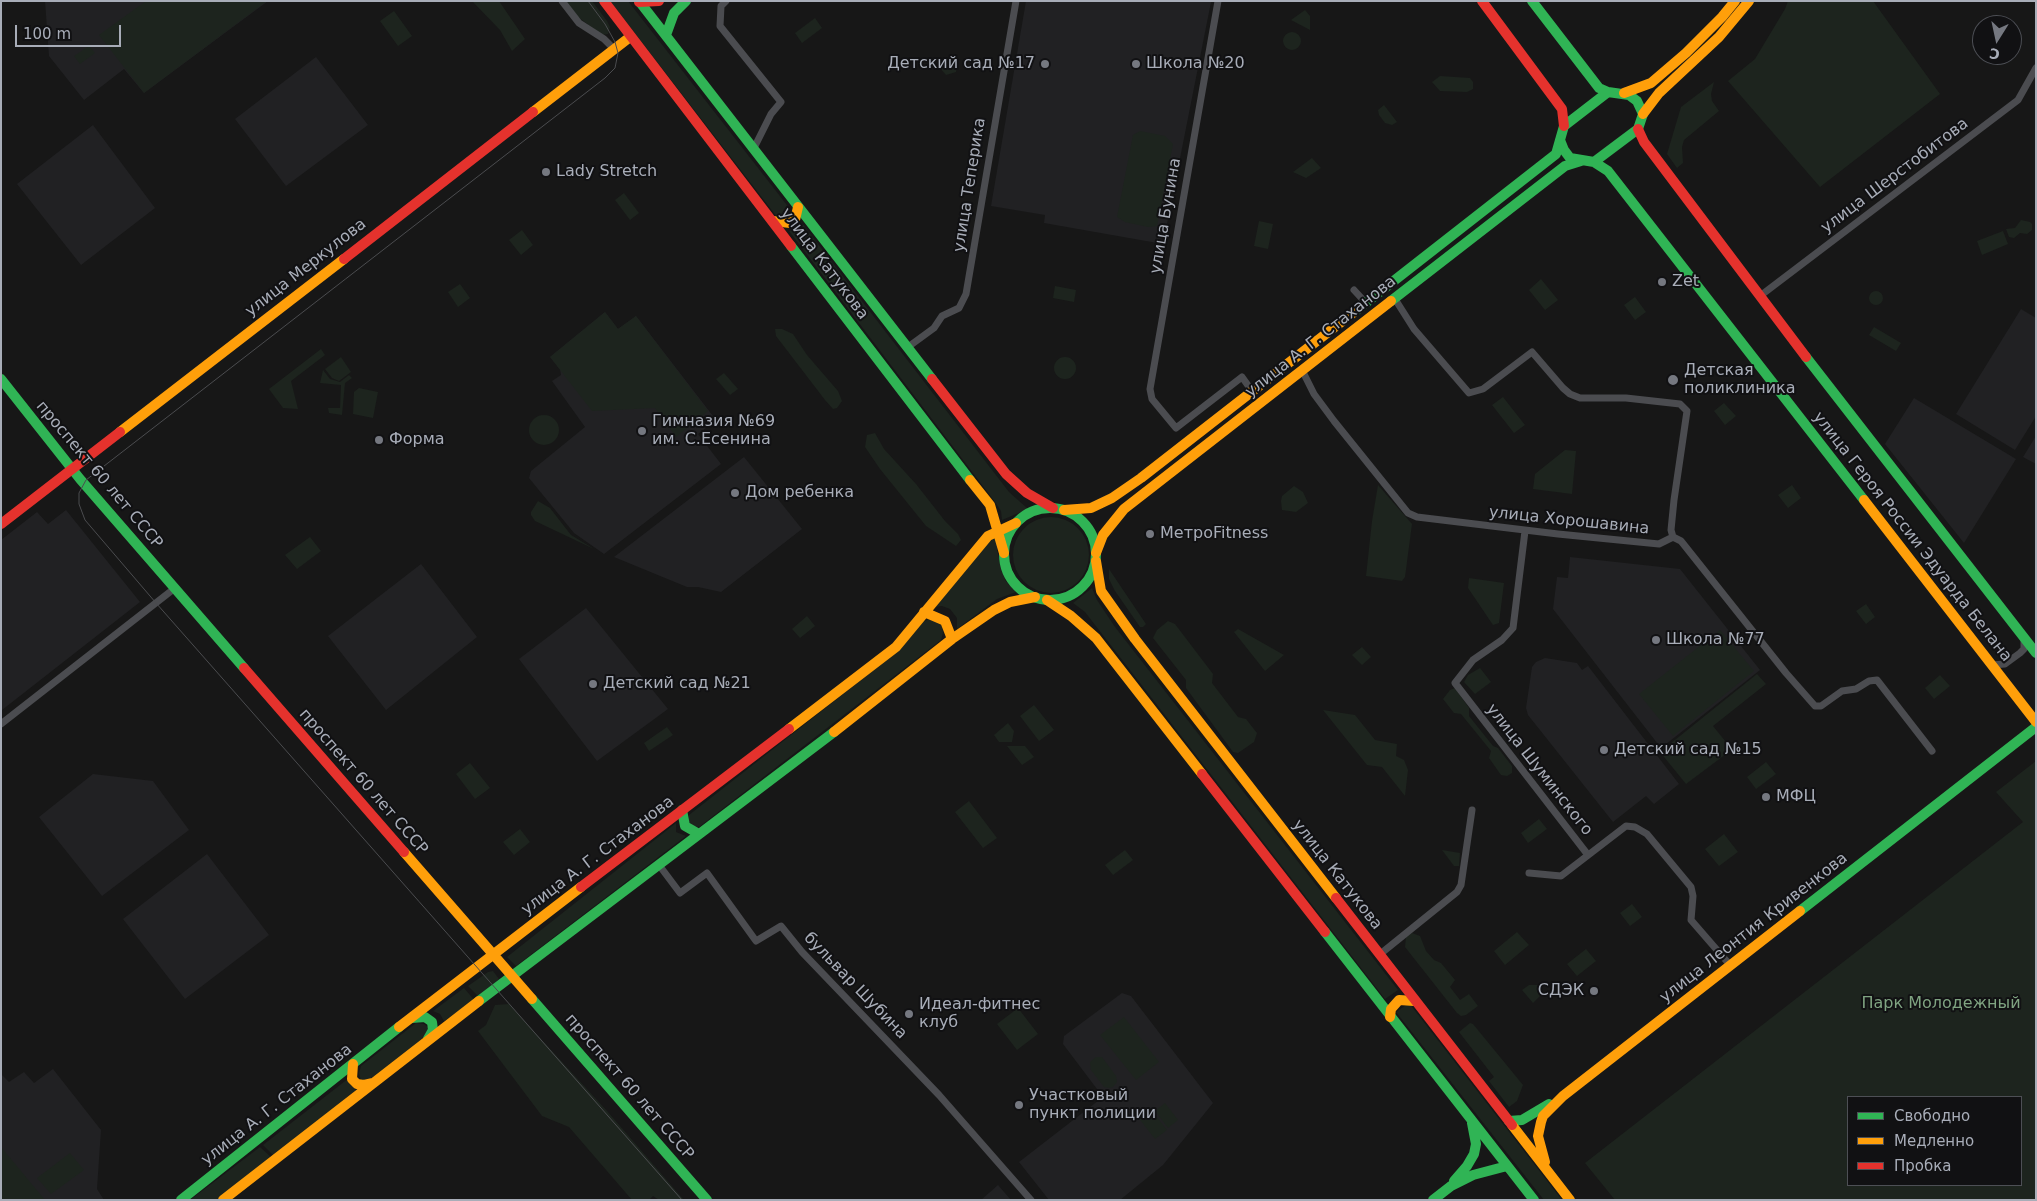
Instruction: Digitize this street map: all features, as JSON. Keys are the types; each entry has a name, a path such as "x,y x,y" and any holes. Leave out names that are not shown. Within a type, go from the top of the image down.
{"main road":[{"name":"улица Катукова","path":"604,1 990,504 1004,553"},
{"path":"639,2 659,1"},
{"path":"666,35 674,13 686,1"},
{"path":"1482,1 1562,109 1564,126"},
{"path":"1532,1 1599,88 1608,92 1624,93 1652,83 1692,47 1735,1"},
{"path":"1560,140 1570,158 1594,162 1638,129 1643,114 1659,93 1719,37 1750,1"},
{"name":"улица Катукова","path":"639,2 1006,474 1026,493 1053,508"},
{"name":"улица Меркулова","path":"1,524 630,37"},
{"path":"1564,126 1608,92"},
{"path":"1624,93 1637,101 1643,114"},
{"name":"улица А. Г. Стаханова","path":"1064,510 1091,508 1112,498 1141,478 1556,154 1564,126"},
{"name":"улица Героя России Эдуарда Белана","path":"1638,129 1644,142 1760,296 2036,653"},
{"name":"улица А. Г. Стаханова","path":"1096,557 1103,535 1124,509 1565,166 1581,161"},
{"name":"улица Героя России Эдуарда Белана","path":"1594,162 1608,171 1717,309 2036,722"},
{"path":"773,221 790,223 795,220 798,207"},
{"name":"проспект 60 лет СССР","path":"1,379 71,468 708,1200"},
{"path":"1048,600 1070,596 1079,590 1093,572 1096,557 1094,539 1087,526 1077,516 1064,510 1053,508 1039,509 1026,515 1016,523 1008,537 1004,553 1006,567 1012,580 1022,590 1035,597 1048,600 1071,616 1096,638 1534,1200"},
{"path":"988,536 994,514"},
{"name":"улица А. Г. Стаханова","path":"181,1200 410,1018 896,647 988,536 1016,523"},
{"name":"улица Катукова","path":"1096,557 1101,590 1110,605 1414,1001 1570,1200"},
{"path":"223,1200 428,1040 865,709 952,638 994,610 1010,602 1035,597"},
{"path":"924,612 938,616 945,621 952,638"},
{"name":"улица Леонтия Кривенкова","path":"1552,1177 1542,1155 1538,1136 1543,1116 1563,1096 2036,727"},
{"path":"682,810 685,826 699,834"},
{"path":"1390,1016 1391,1009 1399,1000 1414,1001"},
{"path":"410,1018 425,1017 432,1022 433,1030 428,1040"},
{"path":"353,1064 352,1079 357,1084 373,1083"},
{"path":"1509,1121 1522,1120 1563,1096"},
{"path":"1433,1200 1450,1186 1467,1166 1474,1154 1476,1144 1470,1120"},
{"path":"1450,1186 1473,1175 1507,1166"}],"street":[{"path":"562,1 579,23 604,39 614,49"},
{"path":"726,1 721,6 720,26 781,102 772,114 754,148"},
{"name":"улица Теперика","path":"908,347 934,328 942,316 960,308 966,294 1016,1"},
{"name":"улица Бунина","path":"1218,1 1150,389 1152,400 1176,428 1242,377 1252,391"},
{"name":"улица Шерстобитова","path":"1760,296 2018,100 2036,68"},
{"path":"1354,290 1365,302"},
{"path":"1395,299 1414,329 1469,393 1484,388 1532,352 1563,388 1570,394 1580,398 1626,398 1680,404 1687,411 1673,510 1671,530 1673,537"},
{"name":"улица Хорошавина","path":"1302,370 1314,394 1334,421 1408,513 1417,517 1526,531 1659,544 1673,537 1682,541 1786,673 1815,706 1821,706 1842,691 1856,689 1869,681 1877,680 1932,750"},
{"name":"улица Шуминского","path":"1526,531 1513,628 1502,640 1473,660 1455,683 1588,855 1626,826 1635,827 1647,834 1691,887 1693,896 1691,920 1730,965"},
{"path":"1,724 175,588"},
{"path":"1992,665 2005,664 2020,653 2024,649 2024,638"},
{"path":"1379,954 1457,892 1461,886 1472,810"},
{"path":"1529,873 1562,876 1588,855"},
{"name":"бульвар Шубина","path":"659,865 680,893 707,873 756,942 781,926 802,952 939,1095 1031,1200"}],"shaded area":[{"path":"45,1 268,1 144,93 124,69 84,100 49,56"},
{"name":"Школа №20","path":"1026,1 1211,2 1163,244 1044,223 1045,215 991,206"},
{"path":"316,57 368,125 286,186 235,119"},
{"path":"93,125 155,208 81,265 17,184"},
{"path":"2021,309 2036,318 2036,416 2015,450 1956,414"},
{"name":"Гимназия №69 им. С.Есенина","path":"605,312 618,329 636,316 716,420 698,434 721,464 604,554 574,533 529,478 531,471 585,427 552,381 561,375 560,369 550,357"},
{"path":"1914,398 2016,459 1964,543 1885,444"},
{"path":"2036,436 2036,464 2023,457"},
{"name":"Дом ребенка","path":"744,457 802,529 721,592 698,587 687,587 614,557"},
{"path":"66,510 140,602 2,710 1,540 37,512 48,524"},
{"name":"Школа №77","path":"1570,557 1680,569 1760,670 1661,748 1553,609 1557,577 1568,578"},
{"path":"421,564 477,637 386,710 328,636"},
{"name":"Детский сад №21","path":"586,608 668,709 597,761 519,659"},
{"name":"Детский сад №15","path":"1545,658 1577,663 1582,670 1588,666 1679,784 1654,804 1646,796 1613,822 1528,715 1526,708 1532,667 1536,662"},
{"path":"93,774 153,781 189,830 102,896 39,817"},
{"path":"207,854 269,935 185,999 123,919"},
{"path":"1122,993 1131,996 1213,1103 1163,1165 1120,1200 1049,1200 1019,1162 1103,1097 1063,1044 1064,1036"},
{"path":"53,1069 101,1130 97,1189 104,1200 1,1200 1,1074 9,1082 24,1072 34,1083"},
{"path":"998,1185 1011,1200 981,1200"}],"green space":[{"path":"146,1 267,1 144,93 99,35"},
{"path":"472,1 499,1 525,39 512,51 500,30"},
{"path":"566,1 592,1 610,27 608,34 602,35 578,17"},
{"path":"610,1 628,1 790,209 788,214 784,217 777,217"},
{"path":"1788,1 1873,1 1940,94 1820,187 1728,81 1755,59"},
{"path":"1305,10 1310,16 1310,30 1291,20"},
{"path":"394,11 412,36 398,46 380,21"},
{"path":"815,18 822,28 802,43 795,33"},
{"path":"1292,32 1298,35 1301,41 1298,47 1292,50 1286,47 1283,41 1286,35"},
{"path":"89,46 95,53 80,64 74,56"},
{"path":"958,61 956,72 946,75 939,67 947,62"},
{"path":"1440,76 1470,78 1473,82 1473,89 1467,92 1440,91 1432,82"},
{"path":"1714,82 1711,94 1712,101 1719,111 1684,140 1682,147 1683,163 1677,168 1667,154 1681,107"},
{"path":"1384,105 1397,122 1392,125 1385,123 1379,115 1378,110"},
{"path":"1140,131 1165,136 1173,144 1157,226 1148,227 1125,222 1117,217 1133,135"},
{"path":"1312,158 1321,168 1306,178 1293,172"},
{"path":"624,193 639,213 630,220 615,200"},
{"path":"2021,220 2030,222 2032,230 2027,234 2020,233 2014,238 2009,237 2006,229 2015,228"},
{"path":"1259,221 1273,224 1268,249 1254,246"},
{"path":"801,222 1009,492 1028,509 1002,520 1001,511 995,502 789,231 795,230"},
{"path":"522,230 533,245 521,255 509,240"},
{"path":"2003,231 2008,244 1982,255 1977,241"},
{"path":"1541,279 1558,300 1545,310 1529,290"},
{"path":"460,284 470,298 458,307 448,292"},
{"path":"1055,286 1076,290 1074,302 1053,298"},
{"path":"1873,291 1879,291 1883,298 1879,305 1873,305 1869,301 1869,295"},
{"path":"1635,297 1646,312 1635,320 1624,305"},
{"path":"605,312 618,329 636,316 708,411 676,437 655,408 592,411 550,357"},
{"path":"1874,327 1901,343 1896,351 1869,335"},
{"path":"775,329 782,329 793,334 807,355 838,391 842,401 837,408 833,409 825,400 776,336"},
{"path":"321,349 325,355 291,381 298,409 283,408 269,389"},
{"path":"341,357 351,372 339,381 332,378 325,369"},
{"path":"1065,357 1073,360 1076,368 1073,376 1065,379 1057,376 1054,368 1057,360"},
{"path":"323,370 330,379 340,382 349,375 352,378 345,383 342,415 329,413 328,408 340,408 341,385 320,383"},
{"path":"724,373 738,389 730,395 716,379"},
{"path":"359,388 378,392 373,418 353,414 354,392"},
{"path":"1503,397 1525,425 1514,433 1492,405"},
{"path":"1724,403 1736,416 1725,425 1714,411"},
{"path":"544,415 555,419 559,430 555,441 544,445 533,441 529,430 533,419"},
{"path":"875,433 884,449 958,534 961,540 956,546 926,526 880,469 865,447 867,435"},
{"path":"1565,450 1576,451 1572,494 1533,489 1535,474"},
{"path":"1378,485 1412,524 1405,577 1402,581 1366,576"},
{"path":"1792,485 1801,498 1788,508 1778,495"},
{"path":"1294,486 1303,492 1308,503 1296,512 1282,510 1282,496"},
{"path":"538,501 550,508 571,535 594,549 535,521 531,512"},
{"path":"1051,517 1066,520 1078,528 1086,540 1089,555 1086,570 1078,582 1066,590 1051,593 1036,590 1024,582 1016,570 1013,555 1016,540 1024,528 1036,520"},
{"path":"997,535 997,550 1005,580 1009,585 1013,586 1016,592 997,599 957,629 957,618 950,609 942,606 934,607 986,543"},
{"path":"310,537 321,551 297,569 285,555"},
{"path":"1109,569 1146,624 1143,627 1140,627 1115,591 1109,579"},
{"path":"1469,578 1504,583 1499,623 1493,625 1468,588"},
{"path":"1092,588 1097,600 1115,627 1398,990 1385,999 1085,612 1073,603"},
{"path":"1866,604 1875,617 1866,624 1856,611"},
{"path":"807,616 815,626 800,638 792,629"},
{"path":"929,619 942,625 943,633 941,640 699,827 693,826 689,822 689,815 893,655 921,623"},
{"path":"1168,621 1175,624 1213,674 1212,683 1238,717 1246,719 1257,733 1254,742 1238,753 1233,752 1186,688 1186,680 1153,638 1157,630"},
{"path":"1238,629 1284,655 1265,671 1234,632"},
{"path":"1720,630 1754,671 1673,736 1639,694"},
{"path":"1362,647 1371,657 1362,665 1352,655"},
{"path":"1480,668 1491,682 1475,694 1464,682 1468,675"},
{"path":"1757,674 1766,684 1713,726 1730,747 1730,751 1686,784 1660,752"},
{"path":"1940,675 1950,686 1934,699 1925,688"},
{"path":"1455,688 1469,708 1469,716 1512,766 1512,773 1507,776 1501,775 1489,758 1491,751 1461,714 1454,713 1443,699 1450,690"},
{"path":"1034,705 1054,730 1039,741 1020,716"},
{"path":"1323,710 1355,715 1375,740 1397,744 1396,756 1404,760 1408,770 1405,796 1382,767 1367,765"},
{"path":"1008,723 1014,731 1012,742 999,742 994,735"},
{"path":"667,727 673,735 649,751 644,743"},
{"path":"1007,746 1025,746 1034,757 1022,765"},
{"name":"Парк Молодежный","path":"2036,761 2036,1200 1615,1200 1585,1163 2023,822 1996,792"},
{"path":"1766,762 1776,774 1756,789 1747,777"},
{"path":"470,763 490,788 475,799 456,774"},
{"path":"969,801 997,838 983,848 955,812"},
{"path":"1539,819 1547,829 1528,843 1521,833"},
{"path":"676,823 676,832 686,836 516,966 507,957"},
{"path":"520,829 530,842 514,855 503,842"},
{"path":"1724,834 1738,852 1719,866 1705,849"},
{"path":"1125,850 1133,860 1113,875 1105,865"},
{"path":"1442,850 1460,853 1459,866 1454,866"},
{"path":"1632,904 1642,917 1630,926 1620,913"},
{"path":"1517,932 1529,945 1505,965 1494,951"},
{"path":"1412,933 1420,936 1426,951 1434,960 1441,963 1455,980 1450,987 1460,1000 1469,994 1478,1006 1466,1015 1461,1016 1457,1013 1405,947 1406,937"},
{"path":"1586,949 1596,961 1577,976 1567,964"},
{"path":"493,971 499,979 480,998 468,986 488,972"},
{"path":"1529,985 1539,985 1540,996 1533,1003 1522,990"},
{"path":"464,988 475,1001 444,1021 440,1014 433,1011"},
{"path":"1409,1003 1562,1200 1544,1200 1396,1012"},
{"path":"509,1004 607,1111 684,1200 659,1200 653,1196 649,1200 632,1200 569,1127 542,1116 478,1031 486,1025 495,1005"},
{"path":"1018,1008 1038,1034 1017,1050 997,1024"},
{"path":"1124,1017 1159,1062 1136,1080 1100,1035"},
{"path":"416,1023 424,1024 428,1027 429,1030 426,1038 373,1081 361,1081 359,1073 361,1066"},
{"path":"1470,1023 1473,1024 1523,1085 1517,1101 1509,1107 1489,1081 1494,1077 1459,1032"},
{"path":"1096,1057 1102,1057 1116,1076 1117,1082 1113,1087 1104,1087 1091,1070 1090,1062"},
{"path":"349,1078 350,1083 356,1090 274,1156 263,1145"},
{"path":"1165,1103 1178,1120 1168,1128 1155,1111"},
{"path":"1149,1107 1167,1130 1155,1139 1137,1116"},
{"path":"1,1147 45,1200 1,1200"},
{"path":"260,1147 272,1158 219,1200 190,1200"},
{"path":"70,1153 84,1170 51,1194 37,1178"}],"tram line":[{"path":"588,1 605,24 615,42 618,53 615,68 605,78 86,480 79,493 79,504 85,520 156,603 682,1200"}],"traffic: fast":[{"path":"639,1 932,379"},
{"path":"666,35 674,13 686,1"},
{"path":"1532,1 1599,88 1608,92"},
{"path":"1354,312 1556,154 1564,126 1608,92 1629,95 1637,101 1643,114 1638,129 1594,162 1570,158 1564,150 1560,140"},
{"path":"1391,301 1565,166 1581,161"},
{"path":"1594,162 1608,171 1864,500"},
{"path":"791,246 970,480"},
{"path":"1806,357 2036,653"},
{"path":"1,379 80,479 244,668"},
{"path":"1050,508 1067,512 1082,522 1092,537 1096,554 1092,571 1082,586 1067,596 1050,600 1033,596 1018,586 1008,571 1004,554 1008,537 1018,522 1033,512 1050,508"},
{"path":"1800,911 2036,727"},
{"path":"479,1001 834,732"},
{"path":"682,810 685,826 699,834"},
{"path":"1325,932 1534,1200"},
{"path":"532,999 707,1200"},
{"path":"412,1018 425,1017 432,1022 433,1030 428,1039"},
{"path":"181,1200 399,1027"},
{"path":"1509,1121 1522,1120 1549,1104"},
{"path":"1454,1181 1467,1166 1474,1154 1476,1144 1472,1123"},
{"path":"1433,1200 1451,1186 1473,1175 1507,1166"}],"traffic: slow":[{"path":"1624,93 1651,83 1686,53 1722,17 1735,1"},
{"path":"1643,114 1659,93 1719,37 1749,1"},
{"path":"533,112 630,37"},
{"path":"773,221 790,223 795,220 798,207"},
{"path":"120,432 344,259"},
{"path":"1096,553 1103,535 1124,509 1391,301"},
{"path":"1064,510 1091,508 1112,498 1141,478 1354,312"},
{"path":"970,480 990,505 1004,553"},
{"path":"1864,500 2036,722"},
{"path":"789,729 896,647 988,536 1016,523"},
{"path":"1096,561 1101,591 1135,639 1336,898"},
{"path":"834,732 952,639 994,610 1010,602 1035,597"},
{"path":"1047,600 1071,616 1096,638 1202,774"},
{"path":"924,612 945,621 952,639"},
{"path":"404,852 532,999"},
{"path":"399,1027 581,887"},
{"path":"1545,1162 1538,1136 1541,1122 1543,1116 1563,1096 1800,911"},
{"path":"1390,1017 1391,1009 1399,1000 1414,1001"},
{"path":"223,1200 479,1001"},
{"path":"353,1064 352,1079 357,1084 373,1083"},
{"path":"1512,1125 1570,1200"}],"traffic: jam":[{"path":"604,1 791,246"},
{"path":"639,2 659,1"},
{"path":"1482,1 1562,109 1564,126"},
{"path":"344,259 533,112"},
{"path":"1638,129 1644,142 1806,357"},
{"path":"932,379 1006,474 1027,493 1053,508"},
{"path":"1,524 120,432"},
{"path":"244,668 404,852"},
{"path":"581,887 789,729"},
{"path":"1202,774 1325,932"},
{"path":"1336,898 1512,1125"}],"place":[{"name":"Детский сад №17","path":"1045,64"},
{"name":"Школа №20","path":"1136,64"},
{"name":"Lady Stretch","path":"546,172"},
{"name":"Zet","path":"1662,282"},
{"name":"Детская поликлиника","path":"1673,380"},
{"name":"Гимназия №69 им. С.Есенина","path":"642,431"},
{"name":"Форма","path":"379,440"},
{"name":"Дом ребенка","path":"735,493"},
{"name":"МетроFitness","path":"1150,534"},
{"name":"Школа №77","path":"1656,640"},
{"name":"Детский сад №21","path":"593,684"},
{"name":"Детский сад №15","path":"1604,750"},
{"name":"МФЦ","path":"1766,797"},
{"name":"СДЭК","path":"1594,991"},
{"name":"Идеал-фитнес клуб","path":"909,1014"},
{"name":"Участковый пункт полиции","path":"1019,1105"}]}
